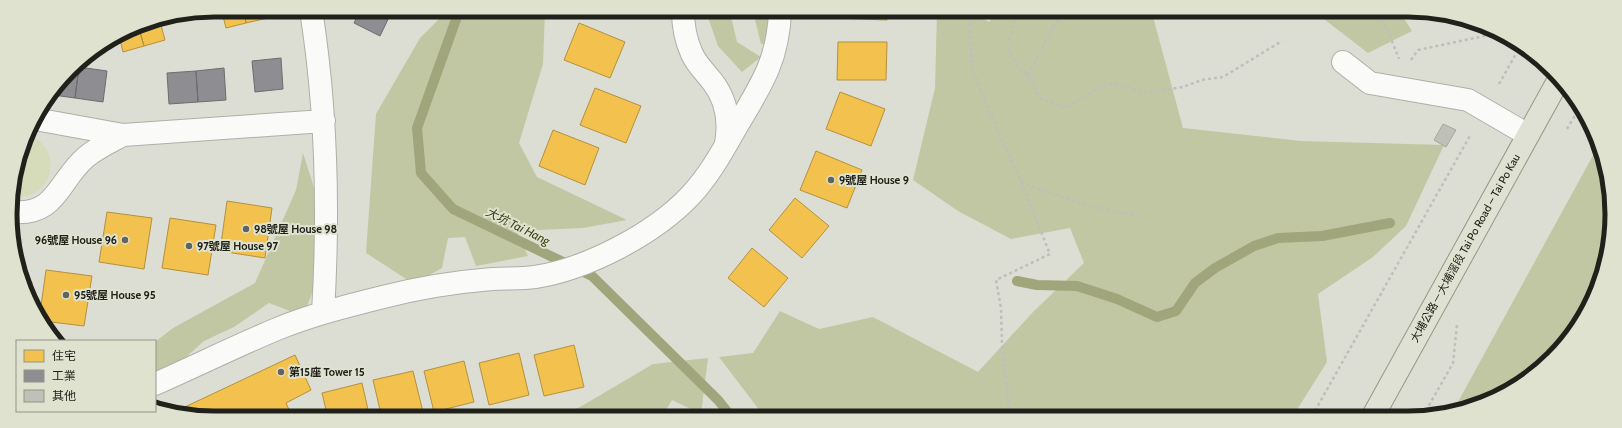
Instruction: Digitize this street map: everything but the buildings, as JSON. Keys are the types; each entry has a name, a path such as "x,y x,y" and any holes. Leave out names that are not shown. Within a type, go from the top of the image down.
{"main road":[{"name":"大埔公路－大埔滘段 Tai Po Road – Tai Po Kau","path":"1376,411 1556,84"}],"lane":[{"path":"312,17 324,121 327,217 323,313"},
{"path":"684,17 686,38 692,54 722,96 727,113 728,131 724,148"},
{"path":"156,384 278,328 323,313 390,295 447,285 491,279 535,277 579,265 600,256 646,232 670,216 691,195 705,178 724,148 768,73 778,39 780,17"},
{"path":"1343,62 1370,83 1468,100 1528,135"},
{"path":"40,120 123,135 324,121"},
{"path":"17,212 36,210 49,203 59,192 71,174 86,158 103,145 123,135"}],"path":[{"path":"970,17 972,67 984,99 1021,182 1050,254 996,280 1002,308 1002,344 1009,411"},
{"path":"1012,17 1015,19 1007,48 1017,66 1028,75 1040,98 1067,108 1090,92 1109,84 1123,85 1144,93 1183,87 1202,80 1223,77 1282,41"},
{"path":"1028,75 1059,17"},
{"path":"1380,17 1388,31 1401,65"},
{"path":"1407,66 1418,50 1484,36 1487,34"},
{"path":"1315,411 1518,50"},
{"path":"1565,133 1577,113"},
{"path":"1021,182 1082,204 1138,216"},
{"path":"1426,410 1453,363 1458,324"}],"green space":[{"path":"441,17 545,17 543,64 519,143 537,177 627,220 583,228 517,231 528,256 476,266 465,237 448,238 442,268 414,284 366,253 376,114 420,38"},
{"path":"708,17 731,17 737,42 761,57 742,72 718,46"},
{"path":"754,17 785,17 787,43 761,44"},
{"path":"937,17 981,17 989,22 992,17 1153,17 1183,128 1301,141 1444,145 1406,226 1373,257 1318,294 1327,362 1296,411 760,411 719,357 753,353 780,311 819,329 873,317 978,372 1033,312 1084,263 1070,228 1011,239 958,211 913,180 935,88"},
{"path":"1321,17 1403,17 1412,31 1368,53"},
{"path":"33,137 40,142 47,152 50,162 50,173 45,183 37,191 25,196 18,197 27,151"},
{"path":"1595,151 1605,201 1605,227 1595,277 1579,312 1556,344 1528,370 1495,391 1471,401 1457,405"},
{"path":"303,153 332,244 303,316 269,303 234,327 204,341 177,365 156,373 156,341 173,328 255,283 296,190"},
{"path":"708,358 701,411 695,411 672,400 665,411 572,411 580,407 653,364"}],"waterway":[{"name":"大坑 Tai Hang","path":"457,17 417,128 421,173 453,209 592,276 718,400 727,411"},
{"path":"1017,281 1037,285 1077,286 1117,299 1157,317 1176,311 1195,283 1215,268 1254,246 1278,238 1322,236 1390,223"}],"place":[{"name":"9號屋 House 9","path":"831,180"},
{"name":"98號屋 House 98","path":"246,229"},
{"name":"96號屋 House 96","path":"125,240"},
{"name":"97號屋 House 97","path":"189,246"},
{"name":"95號屋 House 95","path":"66,295"},
{"name":"第15座 Tower 15","path":"281,372"}]}
